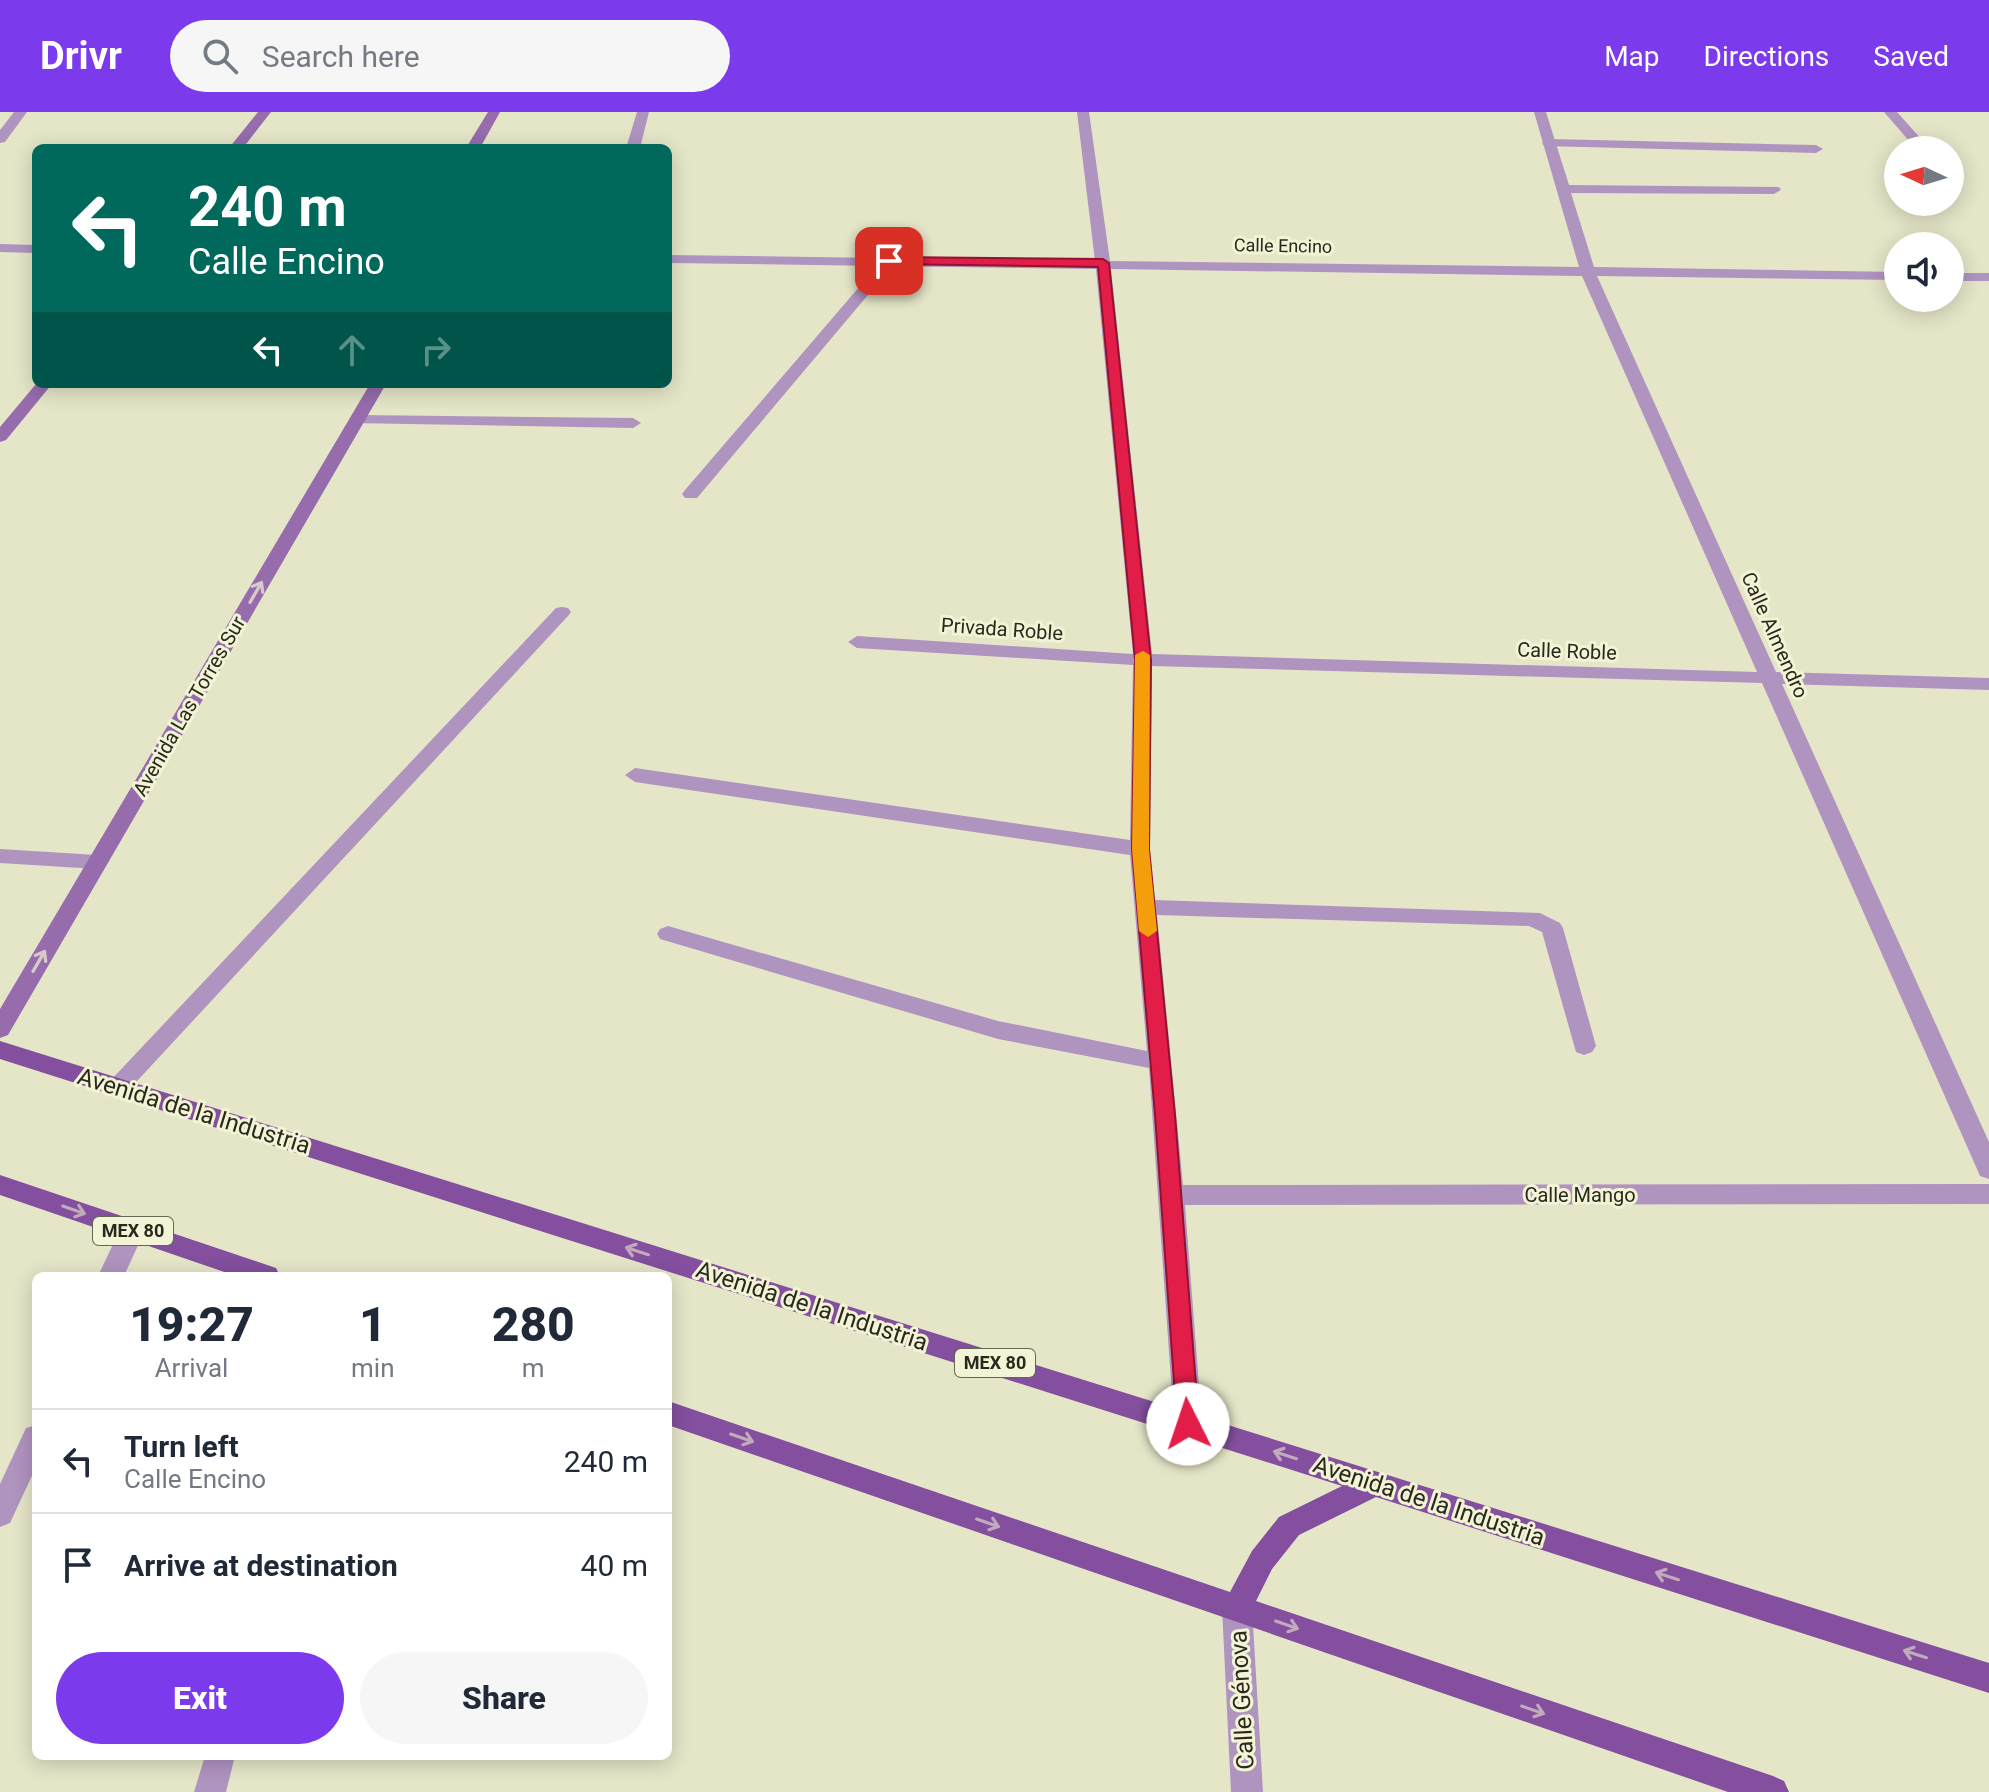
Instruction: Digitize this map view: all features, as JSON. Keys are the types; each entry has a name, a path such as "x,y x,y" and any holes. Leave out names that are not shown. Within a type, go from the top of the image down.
{"main road":[{"path":"239,144 265,112"},
{"path":"475,144 494,112"},
{"path":"3,429 40,388"},
{"name":"Avenida Las Torres Sur","path":"0,1029 376,388"},
{"name":"Avenida de la Industria","path":"0,1050 1989,1678"},
{"name":"MEX 80","path":"0,1185 255,1272"},
{"path":"672,1414 1773,1792"},
{"path":"1237,1608 1262,1560 1289,1526 1375,1484"}],"street":[{"path":"0,139 21,112"},
{"path":"634,144 643,112"},
{"path":"1083,112 1103,263 1143,660 1140,849 1161,1062 1188,1424"},
{"name":"Calle Almendro","path":"1540,112 1588,272 1989,1169"},
{"path":"1890,112 1911,136"},
{"path":"1549,143 1816,149"},
{"path":"1563,189 1774,190"},
{"path":"0,248 32,249"},
{"name":"Calle Encino","path":"672,259 1884,276"},
{"path":"691,494 889,261"},
{"path":"1964,277 1989,277"},
{"path":"357,420 633,423"},
{"path":"118,1087 562,612"},
{"name":"Privada Roble","path":"857,642 1143,660"},
{"name":"Calle Roble","path":"1143,660 1989,684"},
{"path":"635,775 1140,849"},
{"path":"0,856 97,862"},
{"path":"1146,907 1532,918 1552,928 1584,1046"},
{"path":"668,934 998,1030 1161,1062"},
{"name":"Calle Mango","path":"1172,1195 1989,1194"},
{"path":"113,1272 132,1230"},
{"path":"0,1514 32,1446"},
{"name":"Calle Génova","path":"1237,1608 1247,1792"},
{"path":"210,1792 219,1760"}],"slow traffic":[{"path":"1143,655 1140,849 1148,931"}],"route":[{"path":"889,261 1103,263 1143,660 1140,849 1172,1195 1188,1424"}]}
